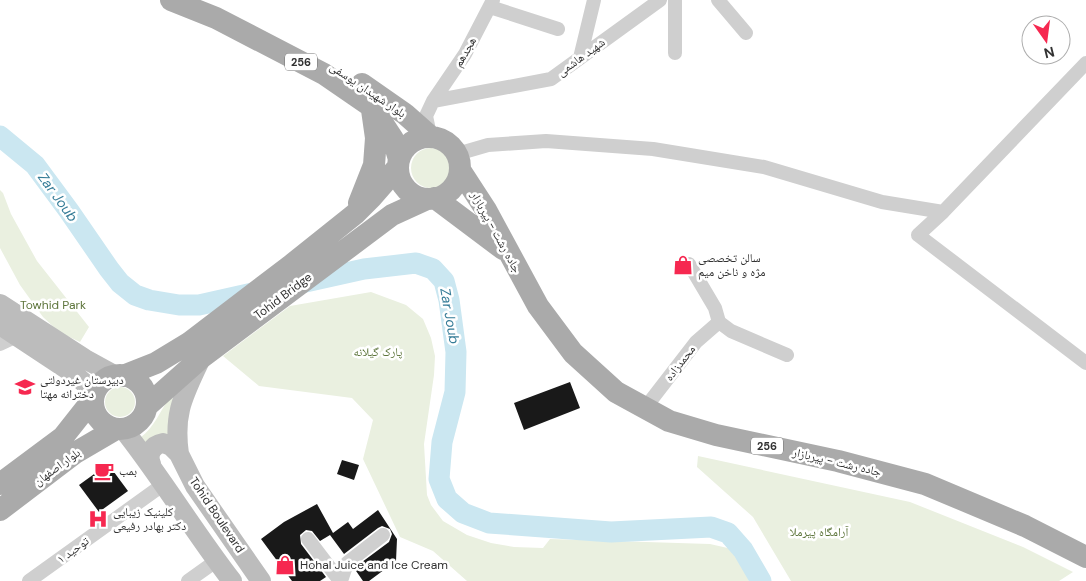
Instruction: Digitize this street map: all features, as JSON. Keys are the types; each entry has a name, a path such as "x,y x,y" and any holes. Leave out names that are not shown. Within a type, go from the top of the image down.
{"main road":[{"name":"بلوار شهیدان یوسفی","path":"171,0 216,18 324,74 372,107 393,139 399,163"},
{"name":"بلوار شهیدان یوسفی","path":"192,0 246,22 356,80 405,114 431,137"},
{"path":"355,214 374,165 376,138 372,107"},
{"path":"399,163 408,145 431,137"},
{"name":"256","path":"431,137 446,142 458,162"},
{"path":"431,199 443,196 455,185 458,162"},
{"name":"جاده رشت - پیربازار","path":"458,162 538,306 573,353 616,392 669,421 716,435 838,461 925,484 1025,526 1086,557"},
{"name":"256","path":"399,163 399,174 406,189 420,198 431,199"},
{"name":"Tohid Bridge","path":"120,376 156,363 189,343 221,319 355,214 371,198 399,163"},
{"path":"371,198 382,193 392,197 396,204 392,215"},
{"path":"431,199 507,252"},
{"name":"Tohid Bridge","path":"146,406 201,358 392,215 431,199"},
{"path":"0,304 80,366 94,395 95,412 98,418 110,427 120,429 136,423 145,412 145,392 130,377 80,366 9,340 0,325"},
{"path":"176,452 178,415 201,358"},
{"path":"94,395 103,381 120,376"},
{"name":"بلوار اصفهان","path":"0,484 63,437 94,395"},
{"path":"120,429 151,464 216,561 232,581"},
{"name":"بلوار اصفهان","path":"0,510 75,453 120,429"},
{"path":"151,464 150,452 155,446 163,444 176,452"},
{"name":"Tohid Boulevard","path":"176,452 195,486 261,581"}],"street":[{"path":"580,58 594,0"},
{"name":"شهید هاشمی","path":"432,102 551,79 660,0"},
{"path":"675,0 675,53"},
{"path":"718,0 746,33"},
{"path":"491,3 558,29"},
{"name":"هجدهم","path":"432,102 465,54 491,3"},
{"path":"1086,63 943,212 918,235 1086,363"},
{"path":"431,137 426,116 432,102"},
{"path":"458,162 488,145 546,141 653,149 764,167 882,202 943,212"},
{"path":"689,264 715,308 719,322 731,331 787,355"},
{"name":"محمدزاده","path":"645,408 696,342 719,322"},
{"name":"توحید ۱","path":"29,581 164,484"},
{"path":"340,581 347,563 383,535"},
{"path":"308,539 340,581"},
{"path":"188,581 216,561"}],"green space":[{"path":"435,148 442,151 448,157 451,168 450,176 442,185 435,188 427,188 420,185 412,176 411,164 414,157 423,149"},
{"name":"Towhid Park","path":"0,190 37,261 89,327 80,342 59,332 43,317 20,285 0,248"},
{"name":"پارک گیلانه","path":"371,292 406,305 423,319 431,338 435,356 424,444 427,495 431,505 443,521 467,535 491,543 514,547 543,548 550,539 710,544 732,549 745,570 749,581 467,581 433,551 400,537 363,459 373,420 352,398 259,386 223,356 290,306"},
{"path":"120,387 131,391 135,402 131,413 120,417 109,413 105,402 109,391"},
{"path":"171,396 173,399 169,436 147,445 140,438 154,424"},
{"name":"آرامگاه پیرملا","path":"698,456 910,502 1023,547 1073,572 1059,581 791,581 753,517 697,467"}],"building":[{"path":"570,382 580,408 524,430 514,403"},
{"path":"342,460 359,465 354,480 337,474"},
{"path":"108,464 128,491 99,512 79,485"},
{"path":"317,504 333,533 348,522 353,529 378,510 397,539 396,561 369,581 363,581 354,568 389,542 392,534 390,529 382,526 378,528 344,554 330,535 320,541 312,531 306,530 300,535 301,544 326,577 320,581 292,581 261,539 284,522"}],"waterway":[{"name":"Zar Joub","path":"0,136 35,165 109,269 120,283 135,295 149,300 179,305 199,305 257,292"},
{"name":"Zar Joub","path":"301,283 364,269 416,263 433,269 444,281 449,300 456,352 455,392 442,442 439,479 447,499 463,513 489,523 611,532 711,527 728,533 743,550 761,581"}],"place":[{"name":"سالن تخصصی مژه و ناخن میم","path":"683,265"},
{"name":"دبیرستان غیردولتی دخترانه مهتا","path":"25,387"},
{"name":"بمب","path":"104,471"},
{"name":"کلینیک زیبایی دکتر بهادر رفیعی","path":"98,519"},
{"name":"Hohal Juice and Ice Cream","path":"285,565"}]}
